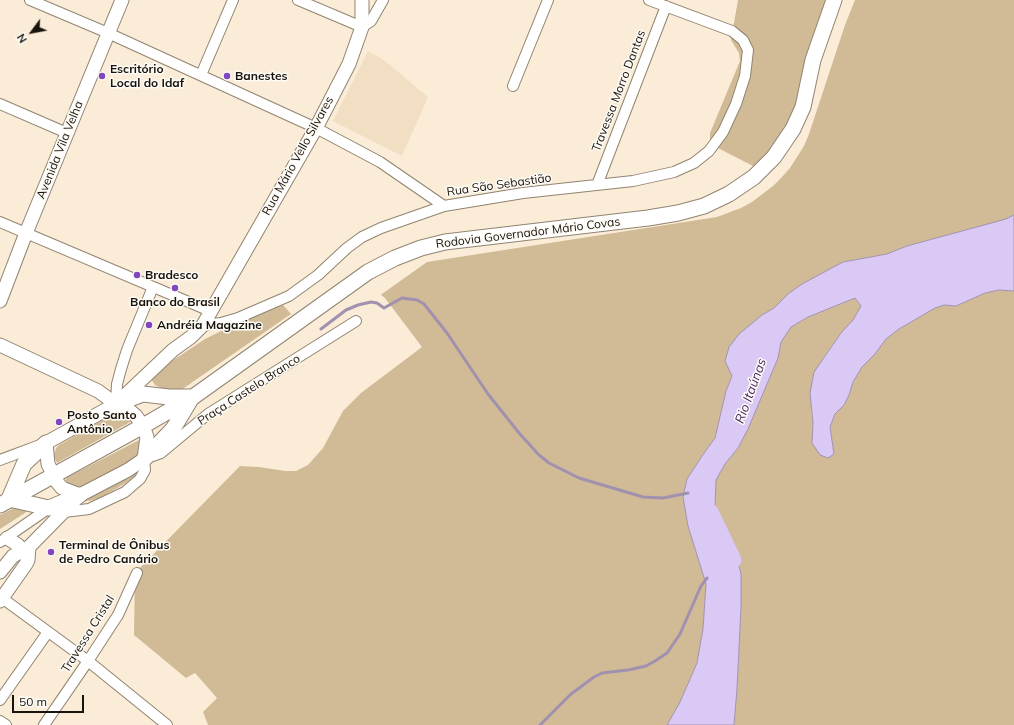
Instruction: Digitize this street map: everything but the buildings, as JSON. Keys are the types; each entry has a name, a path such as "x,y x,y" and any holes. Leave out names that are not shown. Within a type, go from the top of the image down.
{"highway":[{"name":"Rodovia Governador Mário Covas","path":"5,502 193,397 368,272 395,258 422,248 445,242 648,218 678,213 704,206 729,194 754,177 774,157 793,129 803,107 813,60 834,0"},
{"path":"116,404 143,394 169,397 193,397"},
{"path":"144,459 173,429 193,397"},
{"path":"46,443 24,464 5,502 56,510 80,495"}],"main road":[{"name":"Avenida Vila Velha","path":"0,301 26,233 122,0"},
{"path":"362,0 362,27"},
{"name":"Rua Mário Vello Silvares","path":"116,404 173,350 191,337 203,325 316,128 349,64 362,27"},
{"path":"0,345 98,391 116,404 129,410 136,416 143,426 147,437 144,459"},
{"path":"80,495 62,488 52,475 48,464 46,443 116,404"},
{"name":"Praça Castelo Branco","path":"80,495 128,470 144,459"},
{"path":"0,572 13,556 25,549 56,510"},
{"path":"1,599 28,560 25,549 4,540"}],"street":[{"path":"30,0 108,33 316,128 380,162 444,206"},
{"path":"201,75 233,0"},
{"path":"298,0 362,27"},
{"name":"Rua Mário Vello Silvares","path":"362,27 371,21 383,0"},
{"path":"513,86 548,0"},
{"path":"649,0 666,6"},
{"name":"Rua São Sebastião","path":"203,325 221,323 238,318 289,296 313,279 347,248 362,237 380,228 444,206 523,193 633,181 674,172 694,163 709,150 723,132 736,104 746,76 748,50 743,40 732,31 666,6"},
{"name":"Travessa Morro Dantas","path":"596,185 666,6"},
{"path":"0,104 67,132"},
{"path":"0,222 210,311"},
{"path":"116,404 117,384 123,363 153,287"},
{"name":"Praça Castelo Branco","path":"144,459 161,453 208,414 356,321"},
{"path":"0,460 46,443"},
{"path":"4,540 56,510 89,509 125,492 140,479 145,470 144,459"},
{"name":"Travessa Cristal","path":"44,725 118,615 138,573"},
{"path":"1,599 88,661 167,725"},
{"path":"0,700 48,632"},
{"path":"0,721 6,725"}],"shaded area":[{"path":"738,0 829,0 803,92 780,143 755,167 710,144 710,133 740,61 739,53 731,40"},
{"path":"855,0 1014,0 1014,215 1006,219 907,246 887,254 843,262 802,284 788,294 774,308 762,315 725,361 732,375 726,391 715,438 687,479 683,497 688,526 706,584 703,629 697,663 680,702 667,725 208,725 203,712 217,698 195,673 186,678 134,635 135,573 240,466 296,471 308,465 323,448 343,411 361,393 422,347 385,298 381,295 427,262 717,217 752,202 782,177 790,168 804,146"},
{"path":"368,51 384,60 428,97 402,156 333,121"},
{"path":"999,290 1014,291 1014,725 734,725 741,607 736,553 720,537 715,507 716,480 725,464 738,448 778,358 781,342 791,327 808,317 855,298 861,306 853,320 841,333 824,357 811,409 813,423 812,443 834,454 830,427 835,414 844,405 853,382 862,367 875,354 886,339 899,329 935,308 944,305 956,306 985,293"},
{"path":"283,305 291,314 181,390 165,390 155,385 151,379 151,375 205,339 237,323"},
{"path":"118,411 125,413 132,421 57,463 54,456 56,448 59,445"},
{"path":"141,439 142,443 137,457 81,488 69,484 66,481 66,478"},
{"path":"136,472 136,475 126,483 100,498 90,501 85,500"},
{"path":"14,508 28,509 25,513 0,529 0,515"}],"water":[{"path":"1014,215 1014,291 999,290 985,293 956,306 944,305 935,308 899,329 886,339 875,354 862,367 853,382 844,405 835,414 830,427 834,454 828,458 820,455 812,443 813,423 810,393 814,372 841,333 853,320 861,306 855,298 808,317 791,327 781,342 778,358 748,429 738,448 725,464 716,480 715,507 720,537 736,553 741,574 741,607 734,725 667,725 680,702 697,663 703,629 706,584 688,526 683,497 687,479 715,438 726,391 732,376 725,361 729,347 739,334 762,315 774,308 788,294 802,284 843,262 887,254 907,246 1006,219"}],"waterway":[{"path":"321,329 346,310 358,305 371,302 377,303 384,308 402,298 417,300 424,304 447,333 488,394 519,433 539,455 549,463 579,478 643,497 663,498 688,493"},
{"name":"Rio Itaúnas","path":"710,512 733,560"},
{"path":"540,725 571,694 594,677 602,673 646,666 667,653 680,634 701,586 707,578"}],"place":[{"name":"Escritório Local do Idaf","path":"102,76"},
{"name":"Banestes","path":"227,76"},
{"name":"Bradesco","path":"137,275"},
{"name":"Banco do Brasil","path":"175,288"},
{"name":"Andréia Magazine","path":"149,325"},
{"name":"Posto Santo Antônio","path":"59,422"},
{"name":"Terminal de Ônibus de Pedro Canário","path":"51,552"}]}
